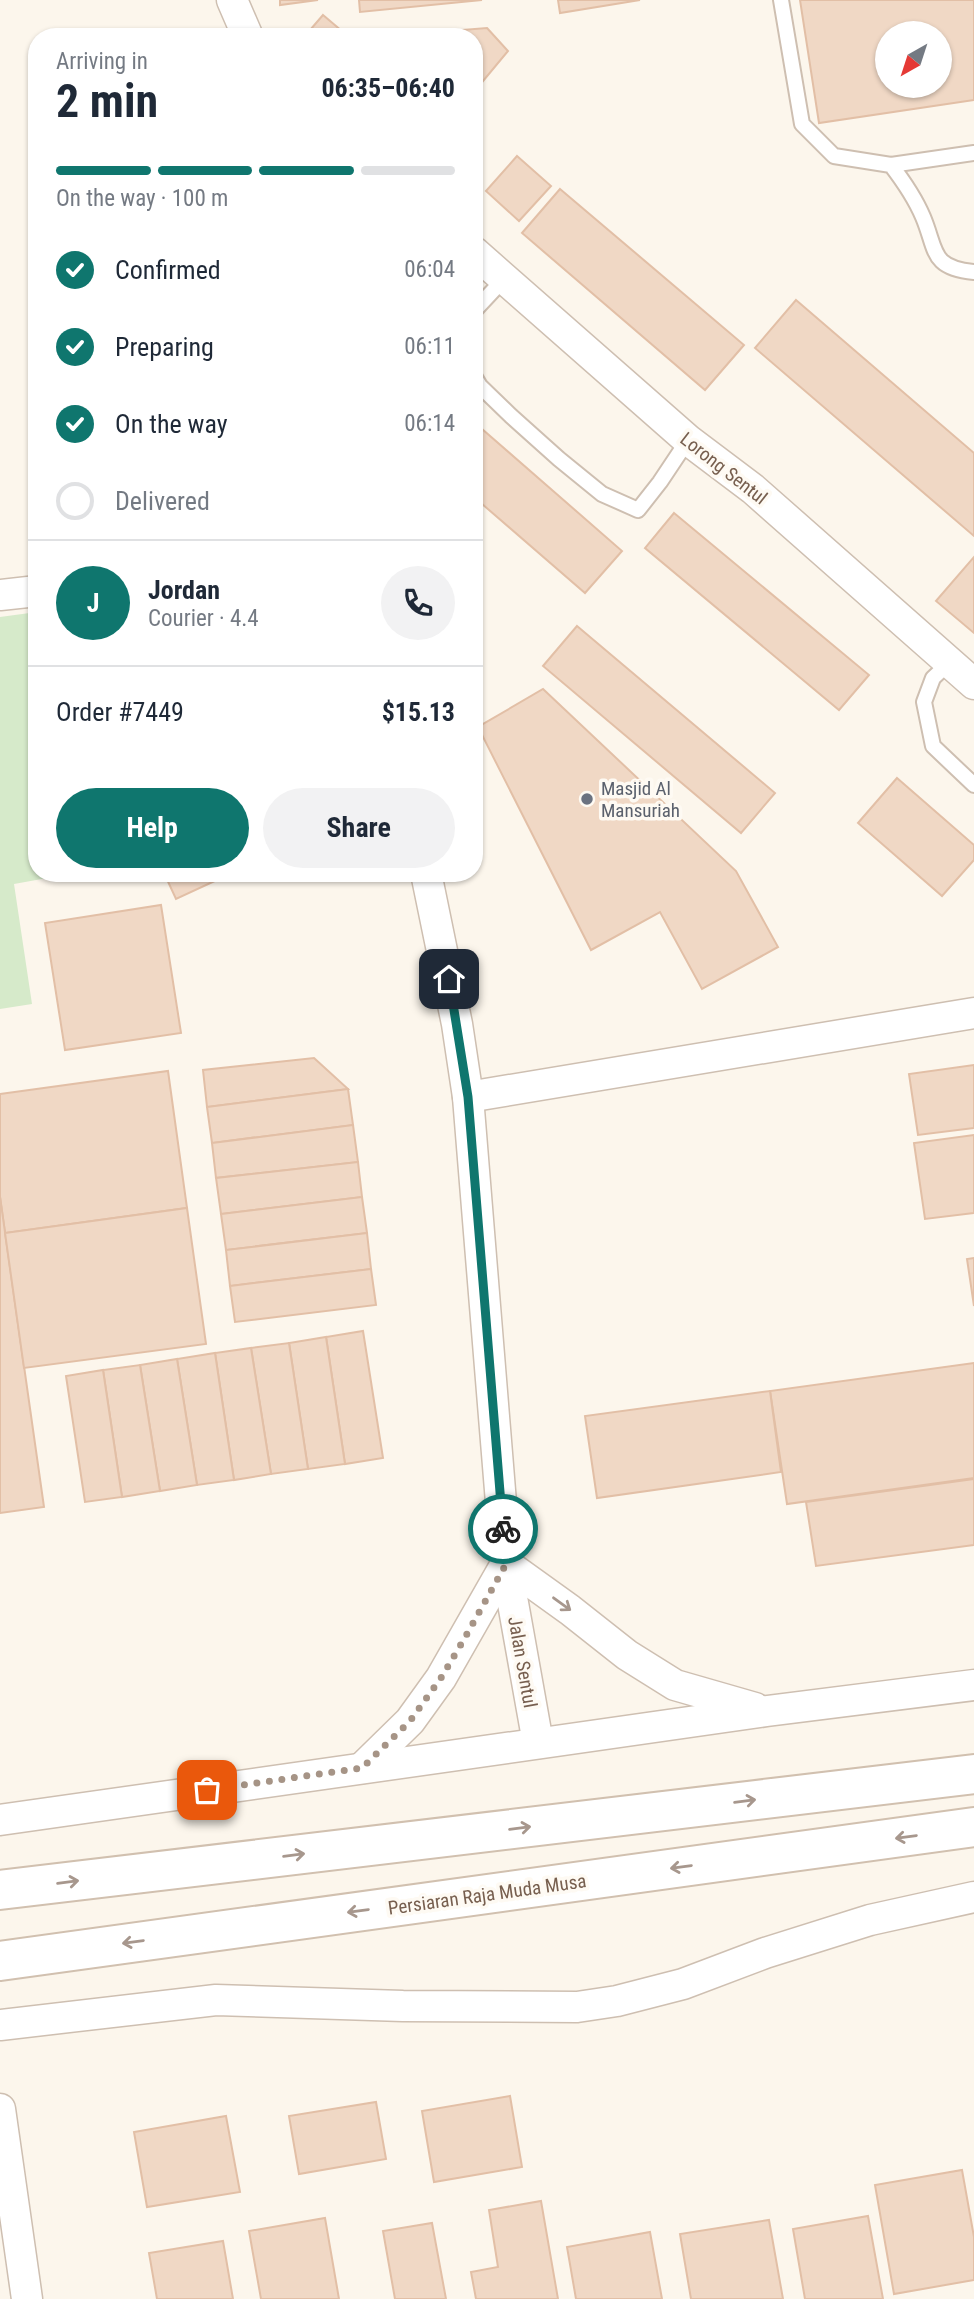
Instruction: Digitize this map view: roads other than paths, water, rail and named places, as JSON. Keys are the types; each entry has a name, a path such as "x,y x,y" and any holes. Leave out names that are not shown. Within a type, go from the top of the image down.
{"main road":[{"path":"0,1890 974,1774"},
{"name":"Persiaran Raja Muda Musa","path":"0,1961 974,1827"}],"street":[{"path":"233,0 244,28"},
{"name":"Lorong Sentul","path":"483,260 688,440 753,489 974,684"},
{"path":"0,595 28,592"},
{"name":"Jalan Sentul","path":"428,882 457,1024 468,1097 506,1564 537,1744"},
{"path":"468,1097 974,1013"},
{"path":"362,1768 410,1721 441,1678 506,1564 570,1610 627,1656 675,1685 767,1711"},
{"path":"0,1820 767,1711 974,1685"},
{"path":"0,2025 216,2000 403,2006 577,2007 617,2001 683,1984 765,1953 870,1920 974,1897"},
{"path":"0,2109 27,2299"}],"lane":[{"path":"781,0 802,124 834,156 891,166 974,153"},
{"path":"891,166 911,190 925,220 933,252 954,270 974,272"},
{"path":"483,301 504,279"},
{"path":"483,389 559,459 603,494 638,510 688,440"},
{"path":"949,663 933,678 924,702 933,746 974,785"}],"place":[{"name":"Masjid Al Mansuriah","path":"587,799"}]}
